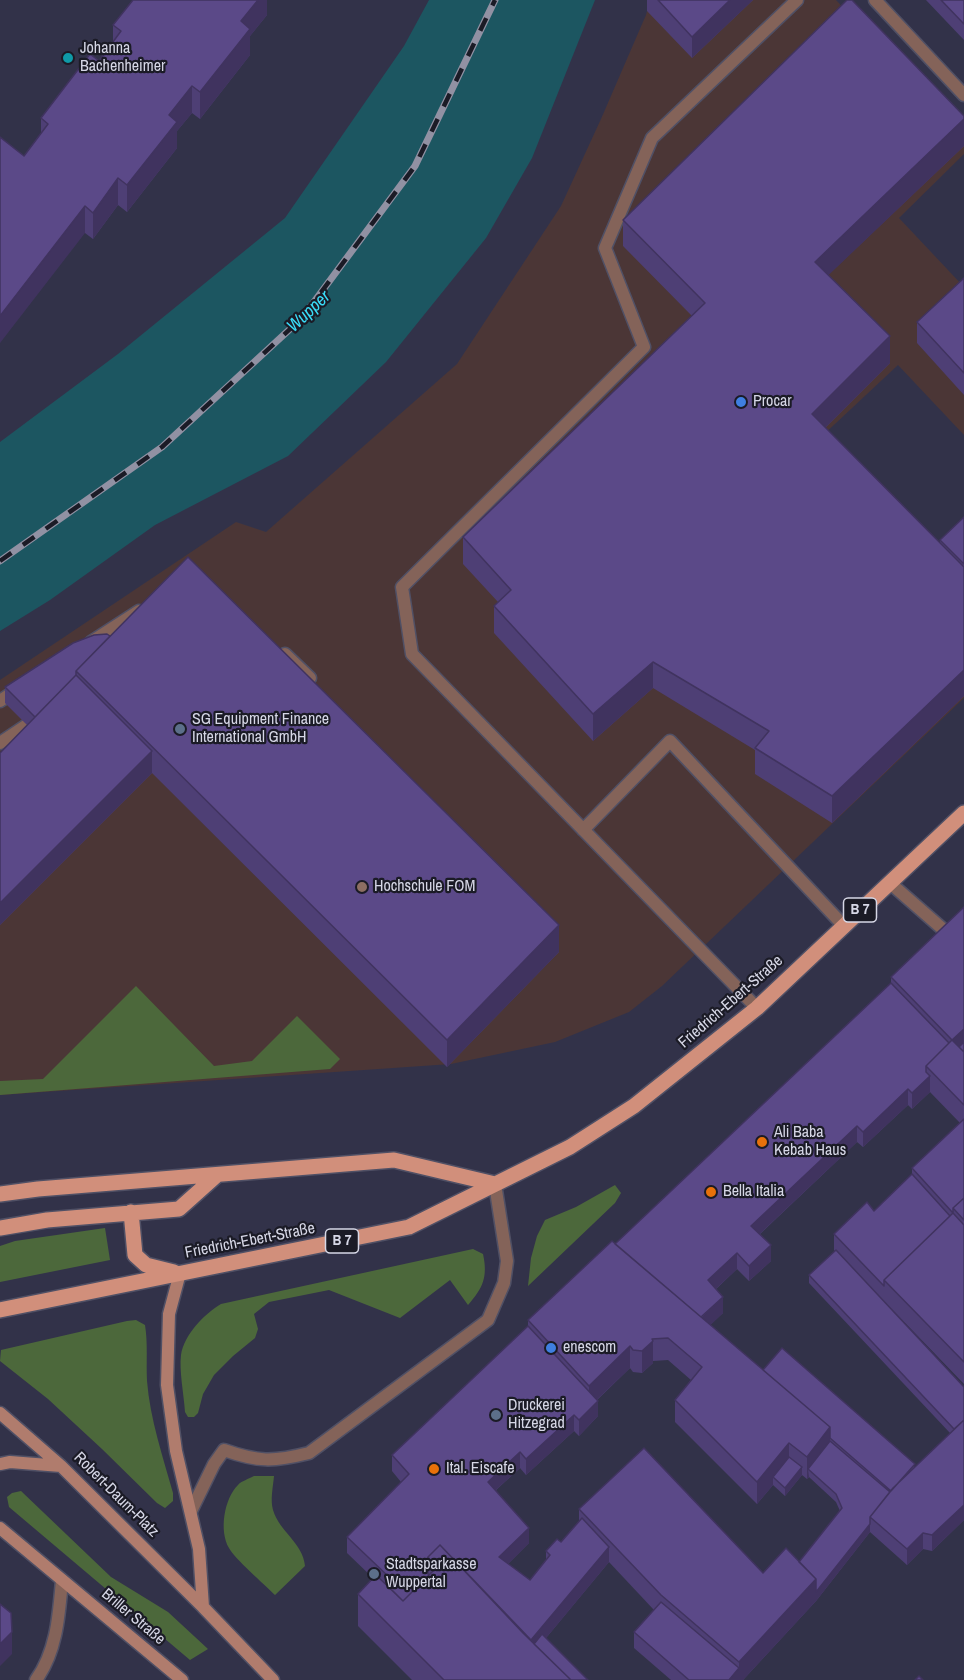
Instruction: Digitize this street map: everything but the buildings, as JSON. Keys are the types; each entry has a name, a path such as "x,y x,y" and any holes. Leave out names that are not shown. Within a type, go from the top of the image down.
{"main road":[{"name":"Friedrich-Ebert-Straße","path":"180,1273 409,1227 570,1147 634,1106 757,1008 964,813"},
{"path":"0,1194 394,1160 495,1184"},
{"path":"0,1228 47,1220 179,1209 217,1175"},
{"path":"131,1212 135,1255 146,1265 180,1273 169,1314 167,1385 177,1451 199,1549 203,1607 273,1680"},
{"name":"B 7","path":"0,1310 180,1273"},
{"name":"Robert-Daum-Platz","path":"0,1413 61,1466 203,1607"},
{"path":"0,1464 10,1462 61,1466"},
{"path":"0,1528 62,1580"},
{"name":"Briller Straße","path":"62,1580 182,1680"}],"street":[{"path":"757,1008 412,654 402,586 644,347 604,248 652,138 796,0"},
{"path":"875,0 964,95"},
{"path":"80,649 151,604"},
{"path":"277,646 310,678"},
{"path":"0,700 30,681"},
{"path":"0,742 27,725"},
{"path":"583,830 670,741 843,925"},
{"path":"889,882 954,938"},
{"path":"191,1511 214,1464 224,1450 248,1458 278,1460 309,1453 488,1320 504,1283 507,1261 495,1184"},
{"path":"36,1680 51,1653 59,1619 62,1580"}],"shaded area":[{"path":"650,0 836,0 964,136 964,154 899,218 964,287 964,435 898,365 820,438 964,589 964,698 662,986 629,1012 555,1042 451,1064 0,1095 0,680 236,522 266,532 457,364 561,206 646,15"},
{"path":"136,986 214,1066 252,1061 297,1016 340,1059 330,1069 0,1095 0,1081 43,1079"},
{"path":"615,1185 621,1193 615,1203 528,1286 531,1258 537,1236 545,1220 576,1207"},
{"path":"105,1228 110,1260 0,1282 0,1246 15,1241"},
{"path":"473,1249 483,1254 485,1269 481,1287 468,1305 450,1280 400,1318 329,1290 269,1302 254,1314 258,1329 255,1338 214,1375 203,1394 198,1413 194,1417 188,1417 185,1412 181,1368 183,1347 196,1326 208,1313 221,1304"},
{"path":"136,1320 145,1325 147,1381 151,1409 173,1493 173,1501 165,1508 48,1399 0,1361 1,1350"},
{"path":"254,1476 274,1476 273,1510 280,1524 300,1550 305,1566 275,1595 232,1552 224,1533 224,1515 229,1498 239,1484"},
{"path":"21,1491 111,1577 168,1612 208,1649 190,1660 9,1507 7,1497"}],"water":[{"name":"Wupper","path":"429,0 595,0 532,158 486,238 386,362 288,456 155,525 50,600 0,631 0,442 118,354 285,218 404,46"}],"railway":[{"path":"0,561 162,447 302,318 415,166 495,0"}],"place":[{"name":"Johanna Bachenheimer","path":"68,58"},
{"name":"Procar","path":"741,402"},
{"name":"SG Equipment Finance International GmbH","path":"180,729"},
{"name":"Hochschule FOM","path":"362,887"},
{"name":"Ali Baba Kebab Haus","path":"762,1142"},
{"name":"Bella Italia","path":"711,1192"},
{"name":"enescom","path":"551,1348"},
{"name":"Druckerei Hitzegrad","path":"496,1415"},
{"name":"Ital. Eiscafe","path":"434,1469"},
{"name":"Stadtsparkasse Wuppertal","path":"374,1574"}]}
